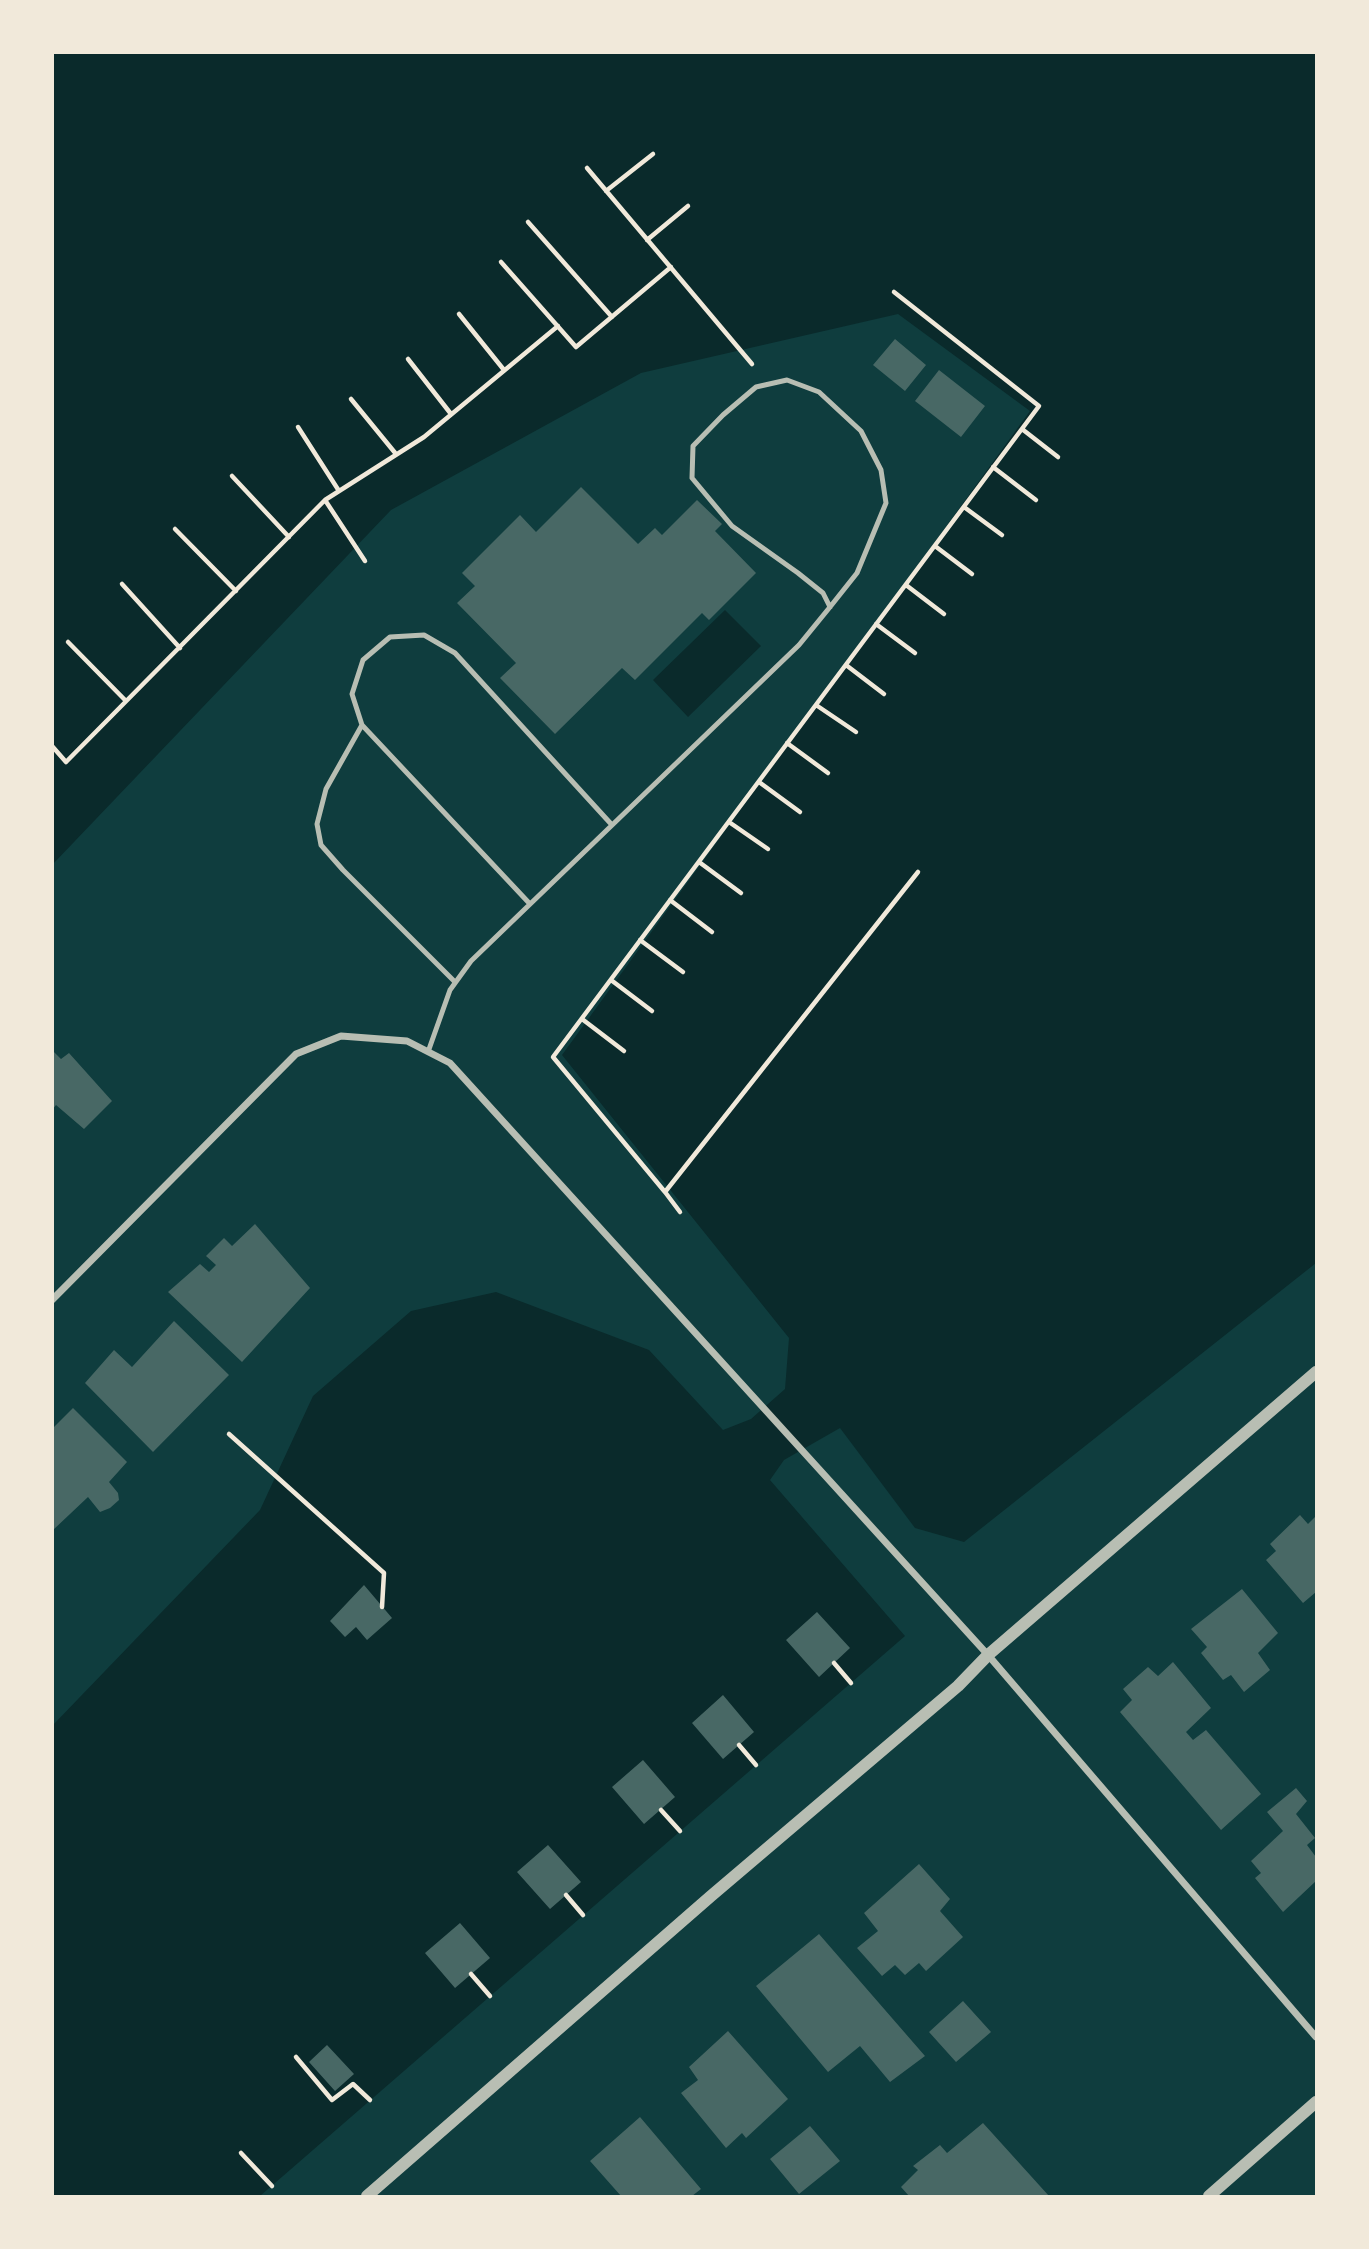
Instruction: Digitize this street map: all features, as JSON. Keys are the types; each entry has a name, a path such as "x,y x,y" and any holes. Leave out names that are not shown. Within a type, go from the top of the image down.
{"street":[{"path":"52,1300 296,1054 341,1036 407,1041 450,1063 988,1655 1317,2037"},
{"path":"367,2196 1317,1372"},
{"path":"1209,2196 1317,2102"}],"lane":[{"path":"428,1052 450,990 471,961 799,645 858,573 886,503 881,470 861,431 819,392 787,380 756,387 723,415 693,446 692,478 732,526 823,593 830,607"},
{"path":"530,904 362,725 352,694 363,660 390,637 424,635 455,653 612,825"},
{"path":"362,725 326,789 317,824 321,845 455,982"}],"path":[{"path":"606,191 653,154"},
{"path":"587,168 752,364"},
{"path":"648,240 688,206"},
{"path":"528,222 612,317"},
{"path":"502,262 576,348 671,267"},
{"path":"680,1212 553,1057 1039,406 894,292"},
{"path":"459,314 504,370"},
{"path":"54,750 66,762 325,500 424,437 558,326"},
{"path":"408,359 451,414"},
{"path":"351,399 396,454"},
{"path":"298,427 340,491"},
{"path":"1022,429 1058,457"},
{"path":"993,467 1036,500"},
{"path":"232,476 289,537"},
{"path":"325,500 365,561"},
{"path":"964,507 1002,535"},
{"path":"175,529 236,591"},
{"path":"934,546 972,574"},
{"path":"122,584 180,648"},
{"path":"906,585 944,614"},
{"path":"876,624 915,653"},
{"path":"68,642 126,701"},
{"path":"846,664 884,694"},
{"path":"816,705 856,732"},
{"path":"788,743 828,773"},
{"path":"759,782 800,812"},
{"path":"729,822 768,849"},
{"path":"699,862 741,893"},
{"path":"664,1192 918,872"},
{"path":"670,900 712,932"},
{"path":"640,940 683,972"},
{"path":"611,980 652,1011"},
{"path":"582,1019 624,1051"},
{"path":"229,1434 384,1573 382,1607"},
{"path":"834,1663 851,1683"},
{"path":"739,1745 756,1765"},
{"path":"660,1810 680,1831"},
{"path":"566,1895 583,1915"},
{"path":"471,1974 490,1996"},
{"path":"296,2057 332,2100 353,2084 370,2100"},
{"path":"241,2153 272,2186"}],"water":[{"path":"53,53 1316,53 1316,1263 964,1542 915,1528 840,1428 784,1460 770,1480 905,1636 260,2196 53,2196 53,1725 260,1510 313,1396 411,1311 496,1292 649,1350 723,1430 751,1419 785,1389 789,1338 562,1055 1030,411 898,314 641,373 391,510 53,864"},
{"path":"725,610 761,646 688,717 653,680"}],"building":[{"path":"895,339 926,365 905,391 873,365"},
{"path":"939,370 985,406 961,437 915,401"},
{"path":"581,487 638,544 655,528 662,535 697,500 722,524 715,531 756,573 709,620 702,613 635,680 622,668 555,734 500,678 516,663 457,603 475,586 462,573 520,515 536,532"},
{"path":"52,1050 61,1059 69,1053 112,1101 84,1129 56,1105 52,1110"},
{"path":"255,1224 310,1288 242,1362 168,1292 200,1264 209,1272 216,1265 206,1256 224,1238 232,1246"},
{"path":"174,1321 229,1375 153,1452 85,1383 114,1350 132,1367"},
{"path":"73,1408 127,1462 109,1482 118,1493 119,1500 100,1512 88,1497 52,1531 52,1429"},
{"path":"1300,1515 1308,1524 1316,1516 1316,1592 1303,1603 1266,1560 1276,1551 1270,1544"},
{"path":"364,1585 392,1618 367,1640 356,1627 345,1637 330,1621"},
{"path":"1242,1589 1278,1633 1258,1653 1270,1670 1244,1692 1231,1675 1223,1680 1201,1653 1207,1647 1191,1629"},
{"path":"817,1612 850,1648 819,1677 786,1640"},
{"path":"1173,1662 1211,1708 1186,1732 1193,1740 1206,1730 1261,1794 1221,1830 1120,1712 1132,1700 1123,1689 1148,1667 1158,1676"},
{"path":"723,1695 754,1732 723,1759 692,1723"},
{"path":"643,1760 675,1797 644,1824 612,1787"},
{"path":"1296,1788 1307,1801 1296,1814 1315,1838 1307,1845 1316,1857 1316,1881 1283,1912 1255,1878 1261,1873 1251,1861 1283,1831 1267,1812"},
{"path":"548,1845 581,1882 550,1909 517,1872"},
{"path":"919,1864 950,1899 940,1911 963,1937 926,1971 919,1963 905,1975 895,1965 882,1976 857,1948 878,1931 864,1913"},
{"path":"460,1923 490,1958 455,1988 425,1953"},
{"path":"819,1934 925,2056 890,2082 860,2046 828,2072 756,1986"},
{"path":"963,2001 991,2032 956,2062 929,2032"},
{"path":"728,2031 788,2099 746,2138 742,2133 726,2148 681,2093 698,2080 689,2067"},
{"path":"327,2045 354,2074 335,2091 309,2062"},
{"path":"640,2117 701,2189 692,2196 621,2196 590,2161"},
{"path":"983,2123 1049,2196 909,2196 901,2187 918,2170 913,2166 940,2145 947,2153"},
{"path":"810,2126 840,2161 799,2194 770,2159"}]}
